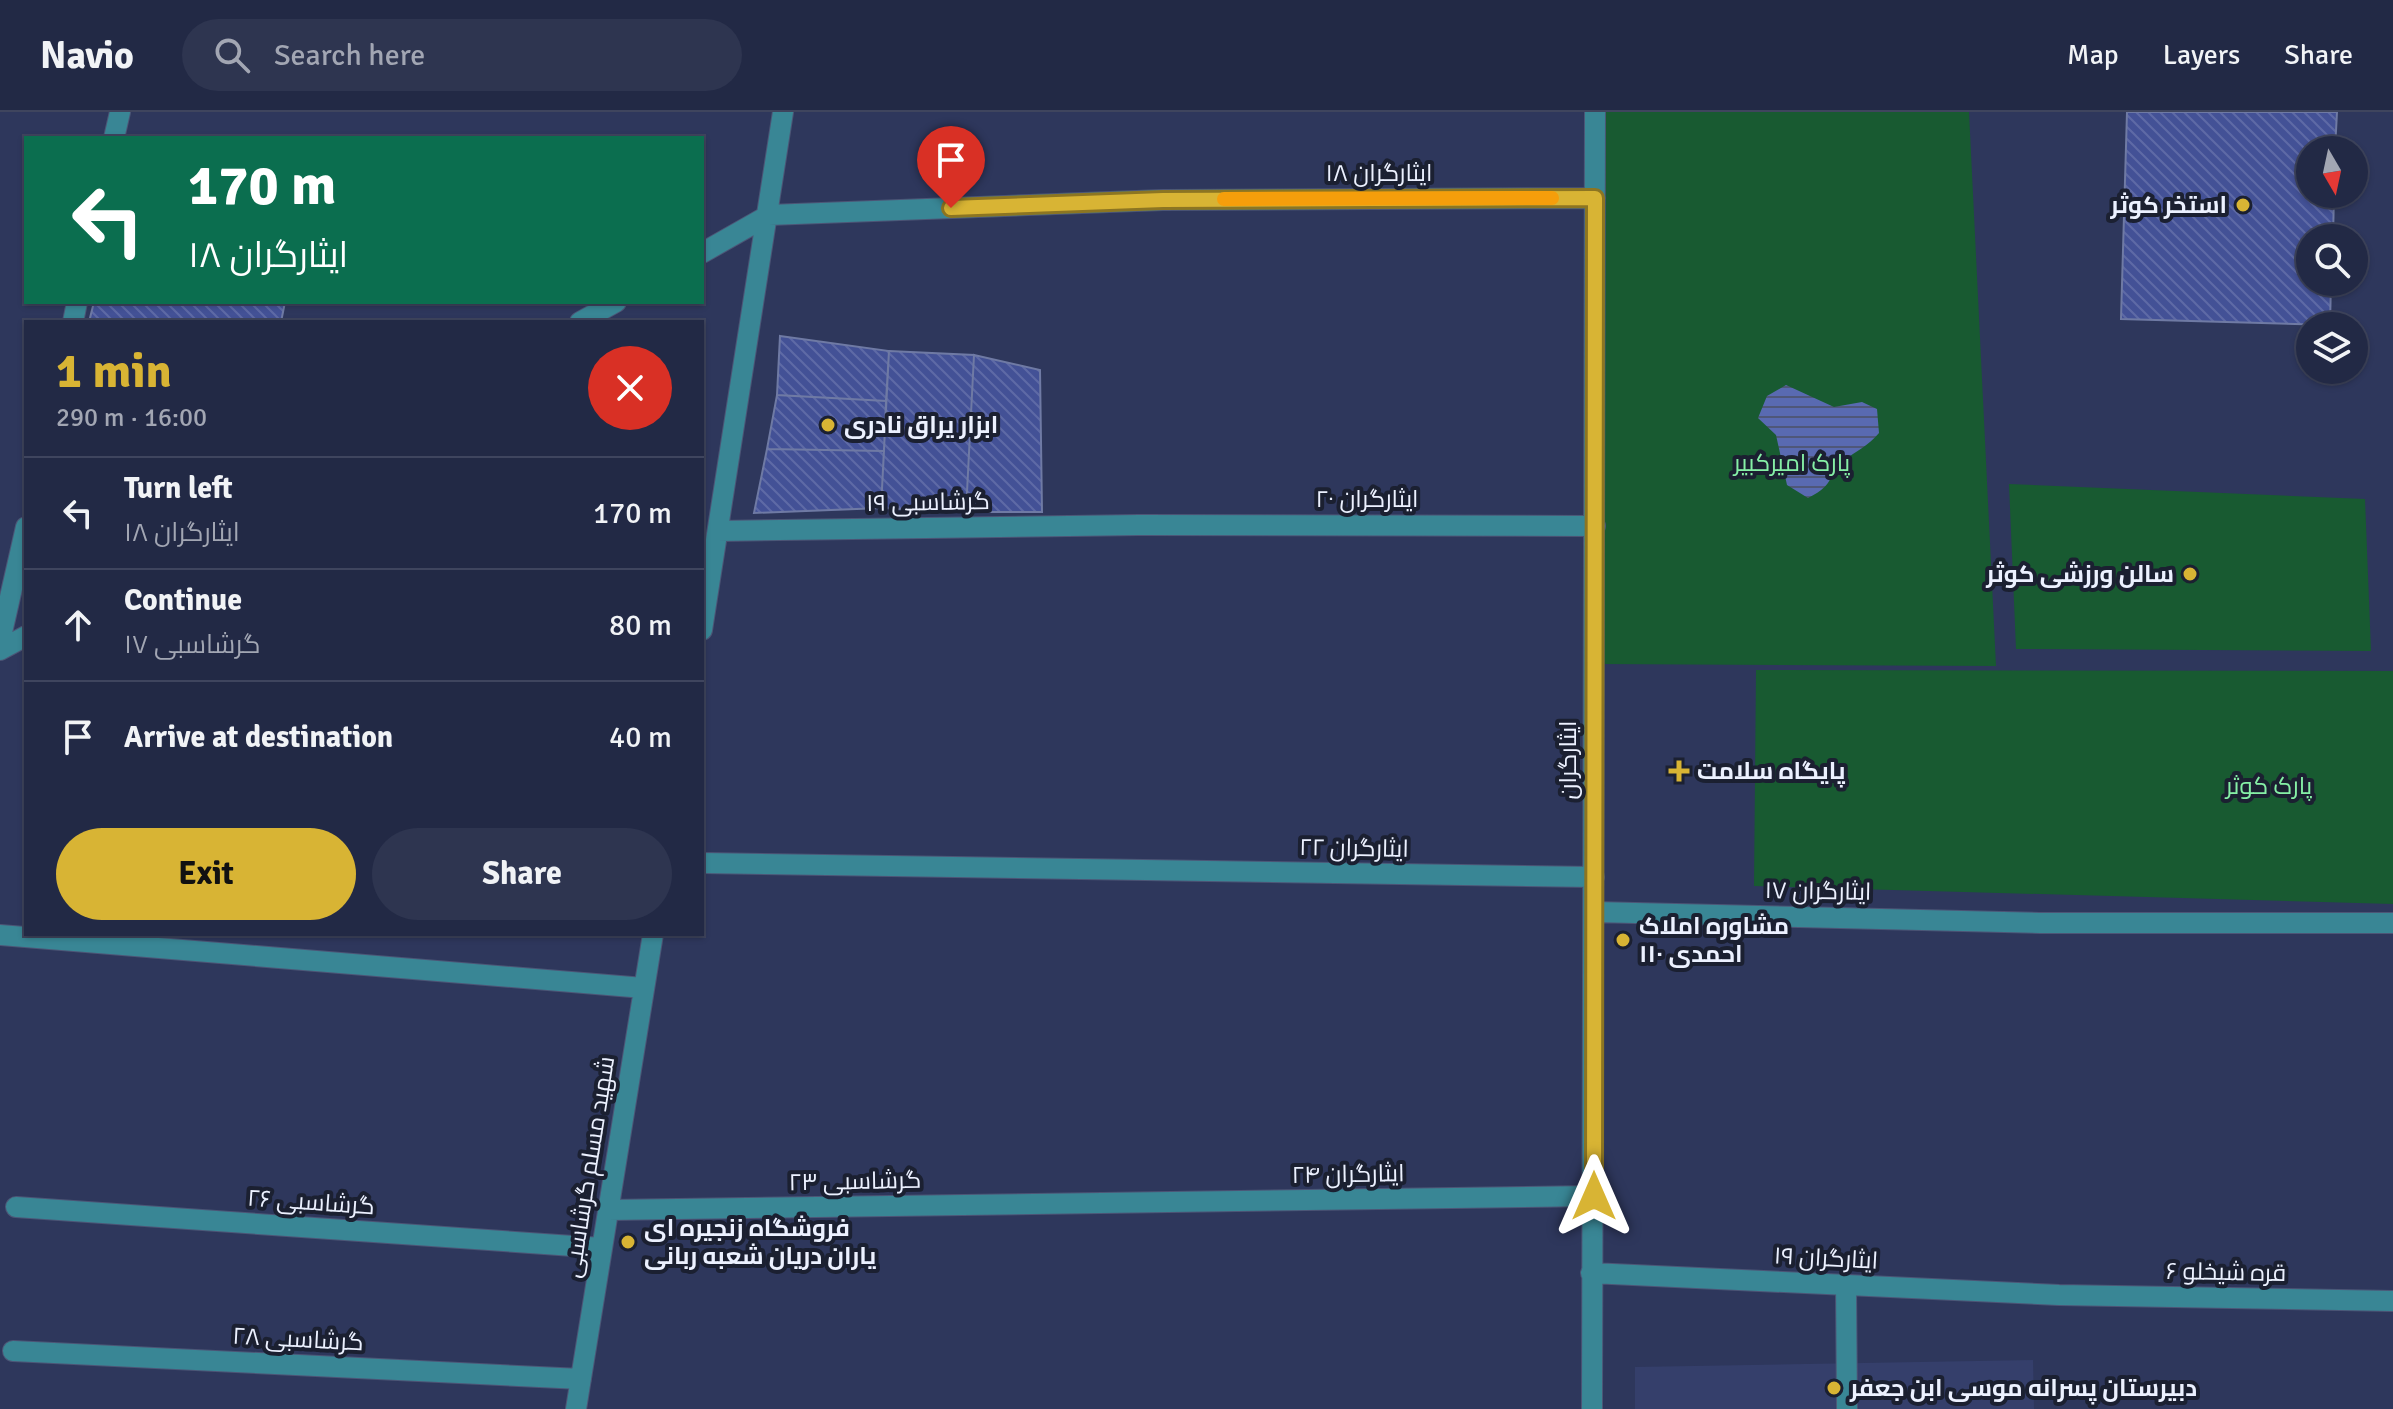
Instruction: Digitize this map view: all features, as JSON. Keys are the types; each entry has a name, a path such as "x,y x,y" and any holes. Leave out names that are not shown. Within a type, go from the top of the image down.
{"street":[{"path":"114,136 120,112"},
{"path":"704,618 783,112"},
{"name":"ایثارگران","path":"1592,1409 1595,112"},
{"name":"ایثارگران ۱۸","path":"769,215 1163,200 1595,198"},
{"path":"704,252 769,215"},
{"path":"584,320 612,304"},
{"name":"ایثارگران ۲۰","path":"1139,525 1595,526"},
{"name":"گرشاسبی ۱۹","path":"718,531 1139,525"},
{"path":"0,641 24,536"},
{"path":"0,650 24,637"},
{"name":"ایثارگران ۲۲","path":"704,863 1113,872 1594,877"},
{"name":"ایثارگران ۱۷","path":"1594,912 2040,923 2393,923"},
{"path":"0,935 644,988"},
{"name":"شهید مسلم گرشاسبی","path":"576,1409 653,936"},
{"name":"ایثارگران ۲۴","path":"1103,1205 1594,1196"},
{"name":"گرشاسبی ۲۳","path":"608,1210 1103,1205"},
{"name":"گرشاسبی ۲۶","path":"16,1207 602,1248"},
{"name":"ایثارگران ۱۹","path":"1591,1273 2059,1295"},
{"path":"1846,1285 1847,1409"},
{"name":"قره شیخلو ۶","path":"2059,1295 2393,1301"},
{"name":"گرشاسبی ۲۸","path":"13,1351 581,1379"}],"shaded area":[{"path":"1786,385 1834,407 1862,402 1877,409 1879,433 1838,466 1824,488 1808,498 1787,485 1776,435 1758,418 1767,396"},
{"name":"دبیرستان پسرانه موسی ابن جعفر","path":"2033,1360 2034,1409 1635,1409 1635,1367"}],"green space":[{"name":"پارک امیرکبیر","path":"1596,112 1969,112 1996,666 1598,664"},
{"name":"سالن ورزشی کوثر","path":"2009,484 2365,499 2371,651 2016,649"},
{"name":"پارک کوثر","path":"1756,670 2393,671 2393,904 1754,886"}],"building":[{"path":"2127,112 2337,112 2336,136 2296,136 2296,208 2334,208 2333,224 2296,224 2296,296 2331,296 2330,312 2296,312 2296,324 2121,319"},
{"path":"94,304 285,304 281,320 90,320"},
{"path":"780,336 889,351 886,401 777,395"},
{"path":"889,351 974,355 966,512 881,508"},
{"path":"974,355 1040,370 1042,512 966,512"},
{"name":"ابزار یراق نادری","path":"777,395 886,401 884,451 767,449"},
{"path":"767,449 884,451 881,508 754,513"}],"slow traffic":[{"path":"1224,199 1552,198"}],"place":[{"name":"استخر کوثر","path":"2243,205"},
{"name":"ابزار یراق نادری","path":"828,425"},
{"name":"سالن ورزشی کوثر","path":"2190,574"},
{"name":"پایگاه سلامت","path":"1679,771"},
{"name":"مشاوره املاک ۱۱۰ احمدی","path":"1623,940"},
{"name":"فروشگاه زنجیره ای یاران دریان شعبه ربانی","path":"628,1242"},
{"name":"دبیرستان پسرانه موسی ابن جعفر","path":"1834,1388"}],"route":[{"path":"951,208 1163,200 1595,198 1594,1196"}]}
